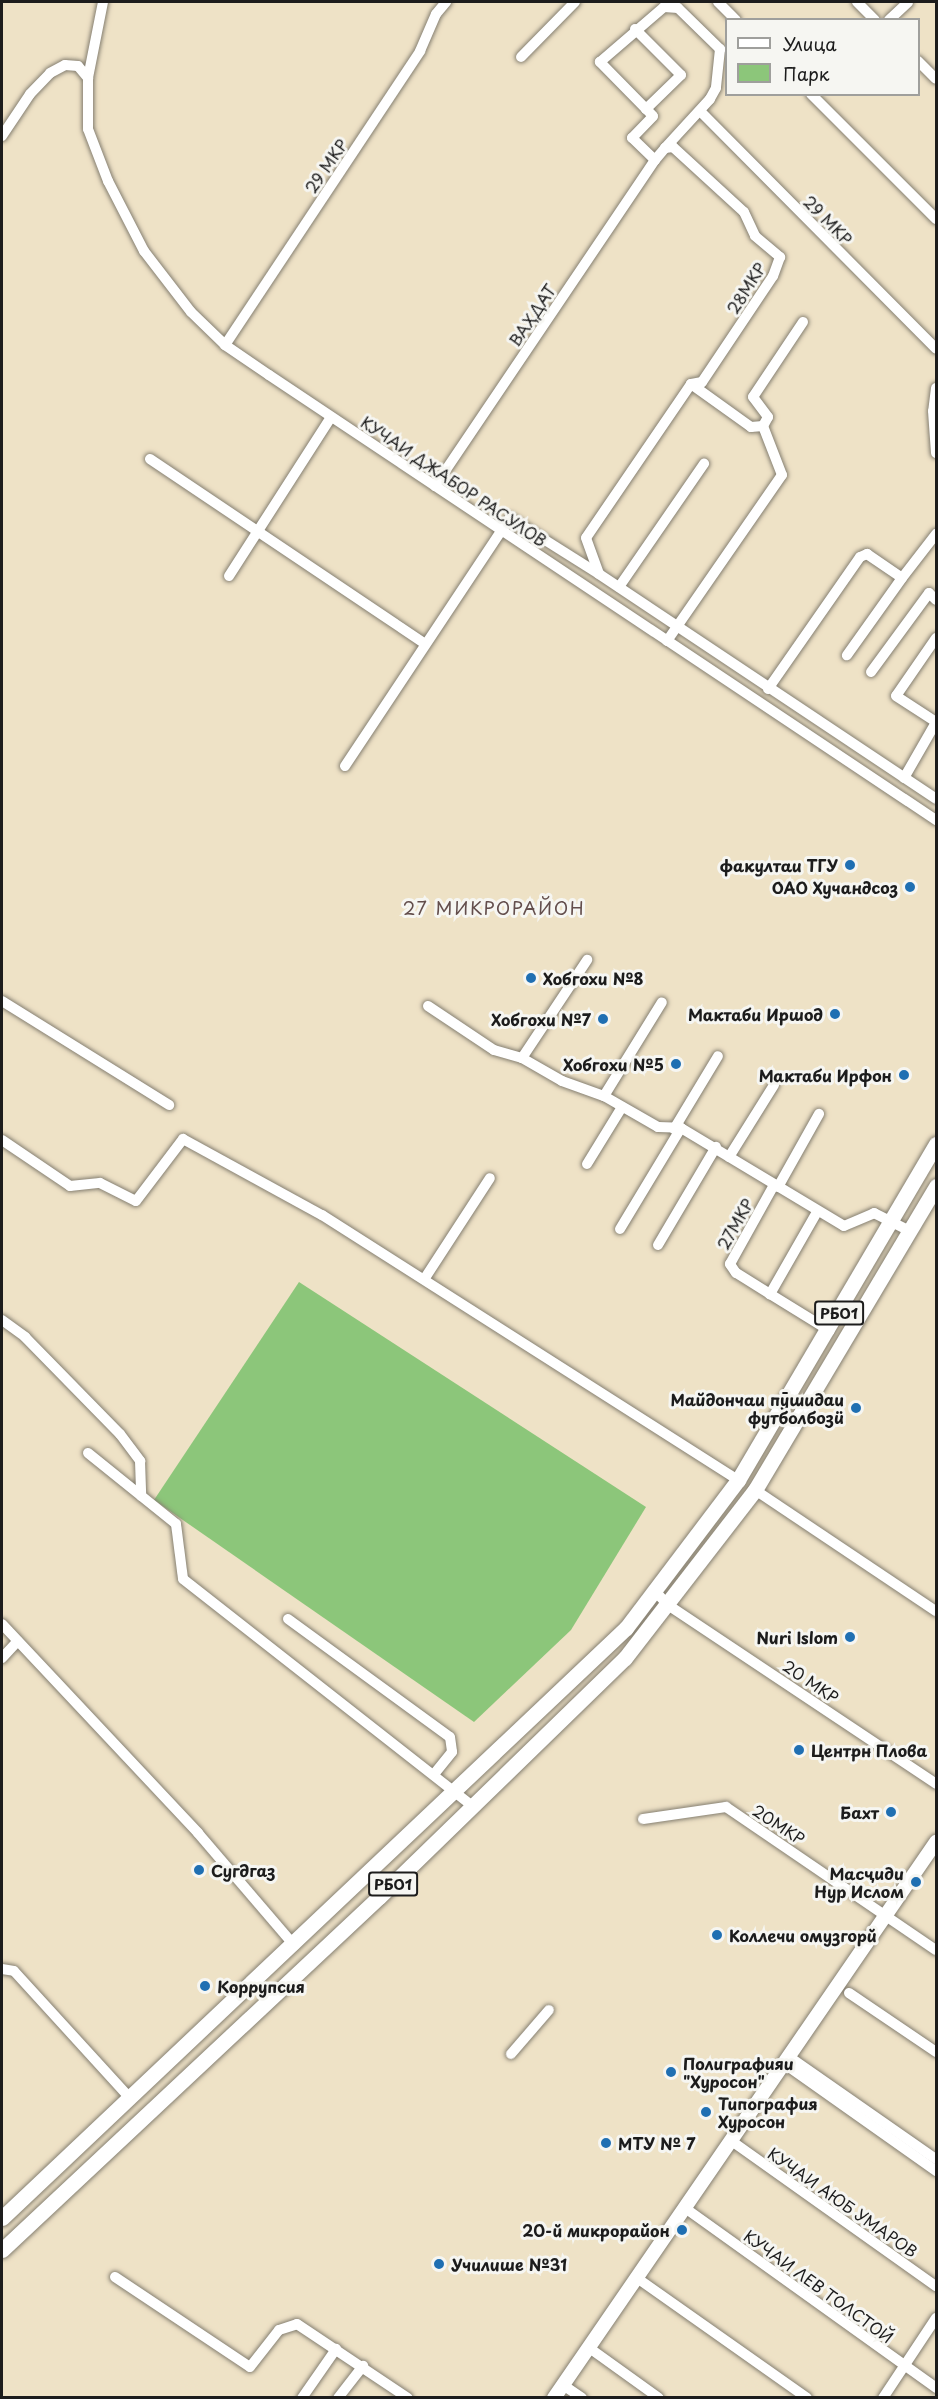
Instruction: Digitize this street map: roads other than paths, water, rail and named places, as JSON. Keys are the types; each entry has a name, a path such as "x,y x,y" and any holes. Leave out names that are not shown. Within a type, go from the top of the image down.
{"highway":[{"name":"РБ01","path":"2,2218 457,1792 626,1628 738,1480 830,1331 936,1144"},
{"name":"РБ01","path":"2,2250 326,1947 625,1658 755,1490 936,1186"},
{"path":"308,1930 310,1945 326,1947"},
{"path":"294,1945 309,1950 309,1963"},
{"path":"72,2152 89,2169"}],"main road":[{"path":"554,2397 889,1918 936,1842"}],"street":[{"name":"КУЧАИ ДЖАБОР РАСУЛОВ","path":"103,2 88,78 88,129 108,181 144,251 191,312 225,345 936,820"},
{"name":"29 МКР","path":"225,345 420,51 446,2"},
{"path":"521,57 575,2"},
{"path":"718,2 734,18"},
{"path":"857,2 873,18"},
{"path":"891,18 908,2"},
{"path":"664,7 678,8 720,49 716,88 700,111 655,160 632,138 653,116 600,62 635,29 664,7"},
{"path":"635,29 681,75 646,110"},
{"path":"920,63 936,78"},
{"path":"2,136 30,94 50,73 65,65 78,66 88,78"},
{"path":"814,96 936,219"},
{"name":"29 МКР","path":"700,111 936,349"},
{"name":"28МКР","path":"599,574 586,538 691,384 702,382 773,276 780,257 755,236 744,212 673,147 665,148"},
{"name":"ВАҲДАТ","path":"435,486 655,160"},
{"path":"763,426 768,417 753,397 803,322"},
{"path":"691,384 751,427 763,426"},
{"path":"936,388 933,411 936,453"},
{"path":"229,576 331,417"},
{"path":"666,641 782,475 763,426"},
{"path":"150,459 425,644"},
{"path":"619,587 704,464"},
{"path":"345,766 500,529 510,518 619,587 675,627 936,799"},
{"path":"847,655 936,534"},
{"path":"768,689 860,556 867,554 902,578"},
{"path":"871,672 929,593 935,596"},
{"path":"904,778 936,723 896,696 936,638"},
{"path":"522,1058 587,960"},
{"path":"2,1001 169,1105"},
{"path":"604,1096 662,1002"},
{"path":"428,1006 494,1050 522,1058 562,1081 604,1096 658,1128 678,1129 716,1147 817,1212 844,1226 874,1213 892,1220 909,1232"},
{"path":"620,1229 718,1056"},
{"path":"729,1157 774,1085"},
{"path":"587,1164 622,1107"},
{"name":"27МКР","path":"819,1114 730,1264 736,1274 830,1331"},
{"path":"2,1140 69,1186 100,1183 136,1202 183,1139 322,1215 425,1278 738,1480"},
{"path":"658,1245 716,1147"},
{"path":"425,1278 490,1178"},
{"path":"770,1294 817,1212"},
{"path":"2,1320 25,1337 120,1434 140,1461 141,1496"},
{"path":"88,1453 176,1524 183,1580 473,1806"},
{"path":"755,1490 936,1611"},
{"name":"20 МКР","path":"654,1590 668,1605 936,1784"},
{"path":"288,1619 450,1737 452,1752 434,1774"},
{"path":"2,1624 198,1833 294,1945"},
{"path":"2,1658 18,1641"},
{"name":"20МКР","path":"643,1819 726,1807 936,1950"},
{"path":"2,1969 14,1971 130,2098"},
{"path":"849,1993 936,2052"},
{"path":"511,2054 549,2010"},
{"path":"788,2061 936,2159"},
{"path":"788,2061 936,2171"},
{"name":"КУЧАИ АЮБ УМАРОВ","path":"733,2142 936,2286"},
{"name":"КУЧАИ ЛЕВ ТОЛСТОЙ","path":"685,2208 936,2388"},
{"path":"115,2277 250,2367 279,2330 297,2324 408,2397"},
{"path":"637,2278 807,2397"},
{"path":"883,2397 936,2318"},
{"path":"588,2347 659,2397"},
{"path":"302,2397 336,2349"},
{"path":"338,2397 363,2366"},
{"path":"563,2385 582,2397"}],"place":[{"name":"факултаи ТГУ","path":"850,865"},
{"name":"ОАО Хучандсоз","path":"910,887"},
{"name":"Хобгохи №8","path":"531,978"},
{"name":"Мактаби Иршод","path":"835,1014"},
{"name":"Хобгохи №7","path":"603,1019"},
{"name":"Хобгохи №5","path":"676,1064"},
{"name":"Мактаби Ирфон","path":"904,1075"},
{"name":"Майдончаи пӯшидаи футболбозӣ","path":"856,1408"},
{"name":"Nuri Islom","path":"850,1637"},
{"name":"Центрн Плова","path":"799,1750"},
{"name":"Бахт","path":"891,1812"},
{"name":"Сугдгаз","path":"199,1870"},
{"name":"Масҷиди Нур Ислом","path":"916,1882"},
{"name":"Коллечи омузгорй","path":"717,1935"},
{"name":"Коррупсия","path":"205,1986"},
{"name":"Полиграфияи \"Хуросон\"","path":"671,2072"},
{"name":"Типография Хуросон","path":"706,2112"},
{"name":"МТУ № 7","path":"606,2143"},
{"name":"20-й микрорайон","path":"682,2230"},
{"name":"Училише №31","path":"439,2264"}],"district":[{"name":"27 МИКРОРАЙОН","path":"494,908"}]}
